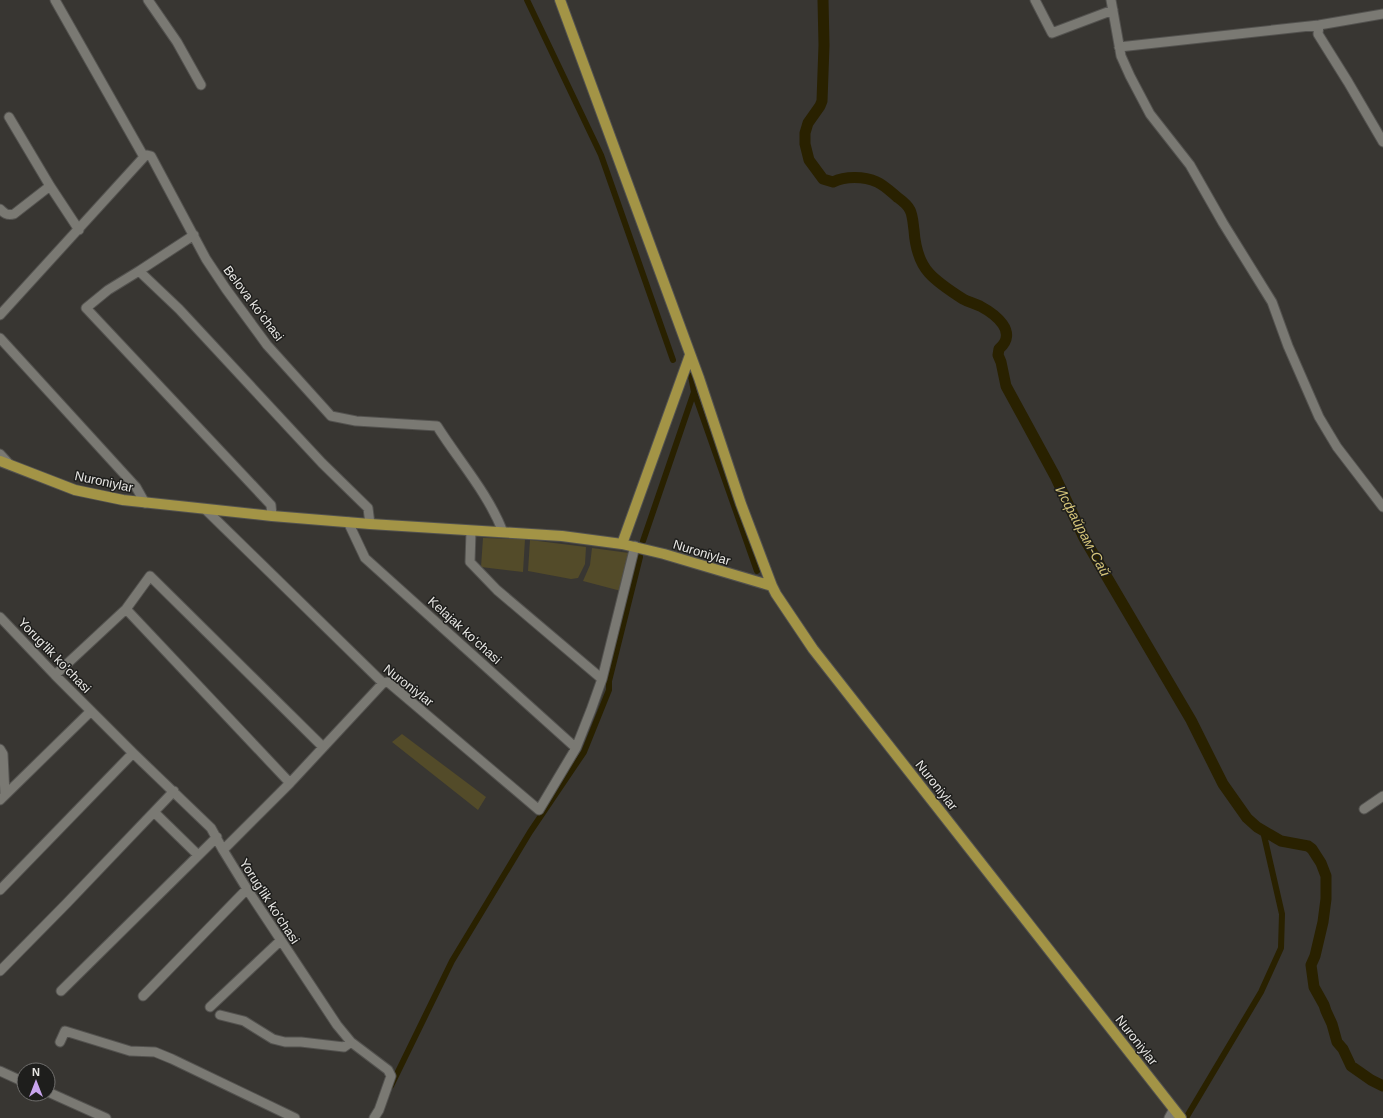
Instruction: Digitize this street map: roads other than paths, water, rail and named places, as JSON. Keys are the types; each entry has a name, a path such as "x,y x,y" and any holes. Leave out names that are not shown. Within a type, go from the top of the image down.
{"main road":[{"path":"560,0 690,355 741,504 772,586"},
{"path":"622,544 690,355"},
{"name":"Nuroniylar","path":"0,461 75,490 122,500 272,516 471,531 562,536 635,546 772,586 813,649 1172,1114 1181,1118"}],"street":[{"name":"Belova koʻchasi","path":"55,0 144,157 147,155 151,156 206,259 267,345 331,416 356,421 437,426 497,516 503,532"},
{"path":"148,0 177,42 201,85"},
{"path":"1035,0 1052,32 1113,10"},
{"path":"1111,0 1118,47 1121,56 1150,114 1190,165 1223,223 1272,302 1288,346 1319,417 1337,447 1383,506"},
{"path":"1118,47 1319,25 1383,14"},
{"path":"1319,25 1318,34 1383,142"},
{"path":"9,117 50,186 79,230"},
{"path":"0,315 144,157"},
{"path":"0,209 6,214 14,214 50,186"},
{"path":"194,235 108,290 86,308 271,505 272,516"},
{"path":"139,271 179,309 322,463 368,508 370,524"},
{"path":"0,338 136,487 145,503"},
{"path":"0,454 10,465"},
{"name":"Nuroniylar","path":"206,510 383,683 388,682 539,810 576,748 602,679 635,546"},
{"name":"Kelajak koʻchasi","path":"348,522 365,558 576,748"},
{"path":"471,531 470,562 497,590 602,679"},
{"path":"55,675 126,609 150,576 323,747"},
{"path":"126,609 290,783"},
{"name":"Yorug'lik ko'chasi","path":"0,618 133,753 211,828 217,837 222,850 246,889 337,1025 351,1042 388,1070 391,1076 379,1110 374,1118"},
{"path":"222,850 290,783 383,683"},
{"name":"Yorug'lik ko'chasi","path":"3,797 91,711"},
{"path":"0,749 3,754 3,797"},
{"path":"0,890 133,753"},
{"path":"0,971 174,791"},
{"path":"1364,809 1383,796"},
{"path":"154,812 198,856"},
{"path":"61,991 217,837"},
{"path":"143,996 246,889"},
{"path":"210,1007 280,941"},
{"path":"220,1016 244,1021 273,1039 285,1042 301,1042 344,1047 351,1042"},
{"path":"60,1042 65,1031 130,1051 155,1052 295,1118"},
{"path":"0,1071 16,1078"},
{"path":"56,1096 106,1118"}],"waterway":[{"path":"527,0 601,155 673,360"},
{"name":"Исфайрам-Сай","path":"823,0 824,45 822,101 808,123 805,133 805,144 809,160 823,179 833,182 849,178 872,180 882,185 902,201 911,212 918,253 929,273 941,284 965,300 980,306 1003,324 1007,336 1005,343 999,349 998,355 1006,386 1055,476 1084,538 1191,720 1223,784 1247,818 1257,827 1281,841 1308,846 1312,849 1321,863 1326,876 1326,899 1323,922 1315,956 1311,965 1314,987 1332,1024 1337,1042 1343,1049 1351,1066 1371,1080 1383,1086"},
{"path":"691,376 694,392 757,571"},
{"path":"643,541 694,392"},
{"path":"391,1086 452,961 530,832 584,752 609,690 609,681 640,557"},
{"path":"1186,1118 1261,992 1281,948 1282,914 1263,831"}]}
